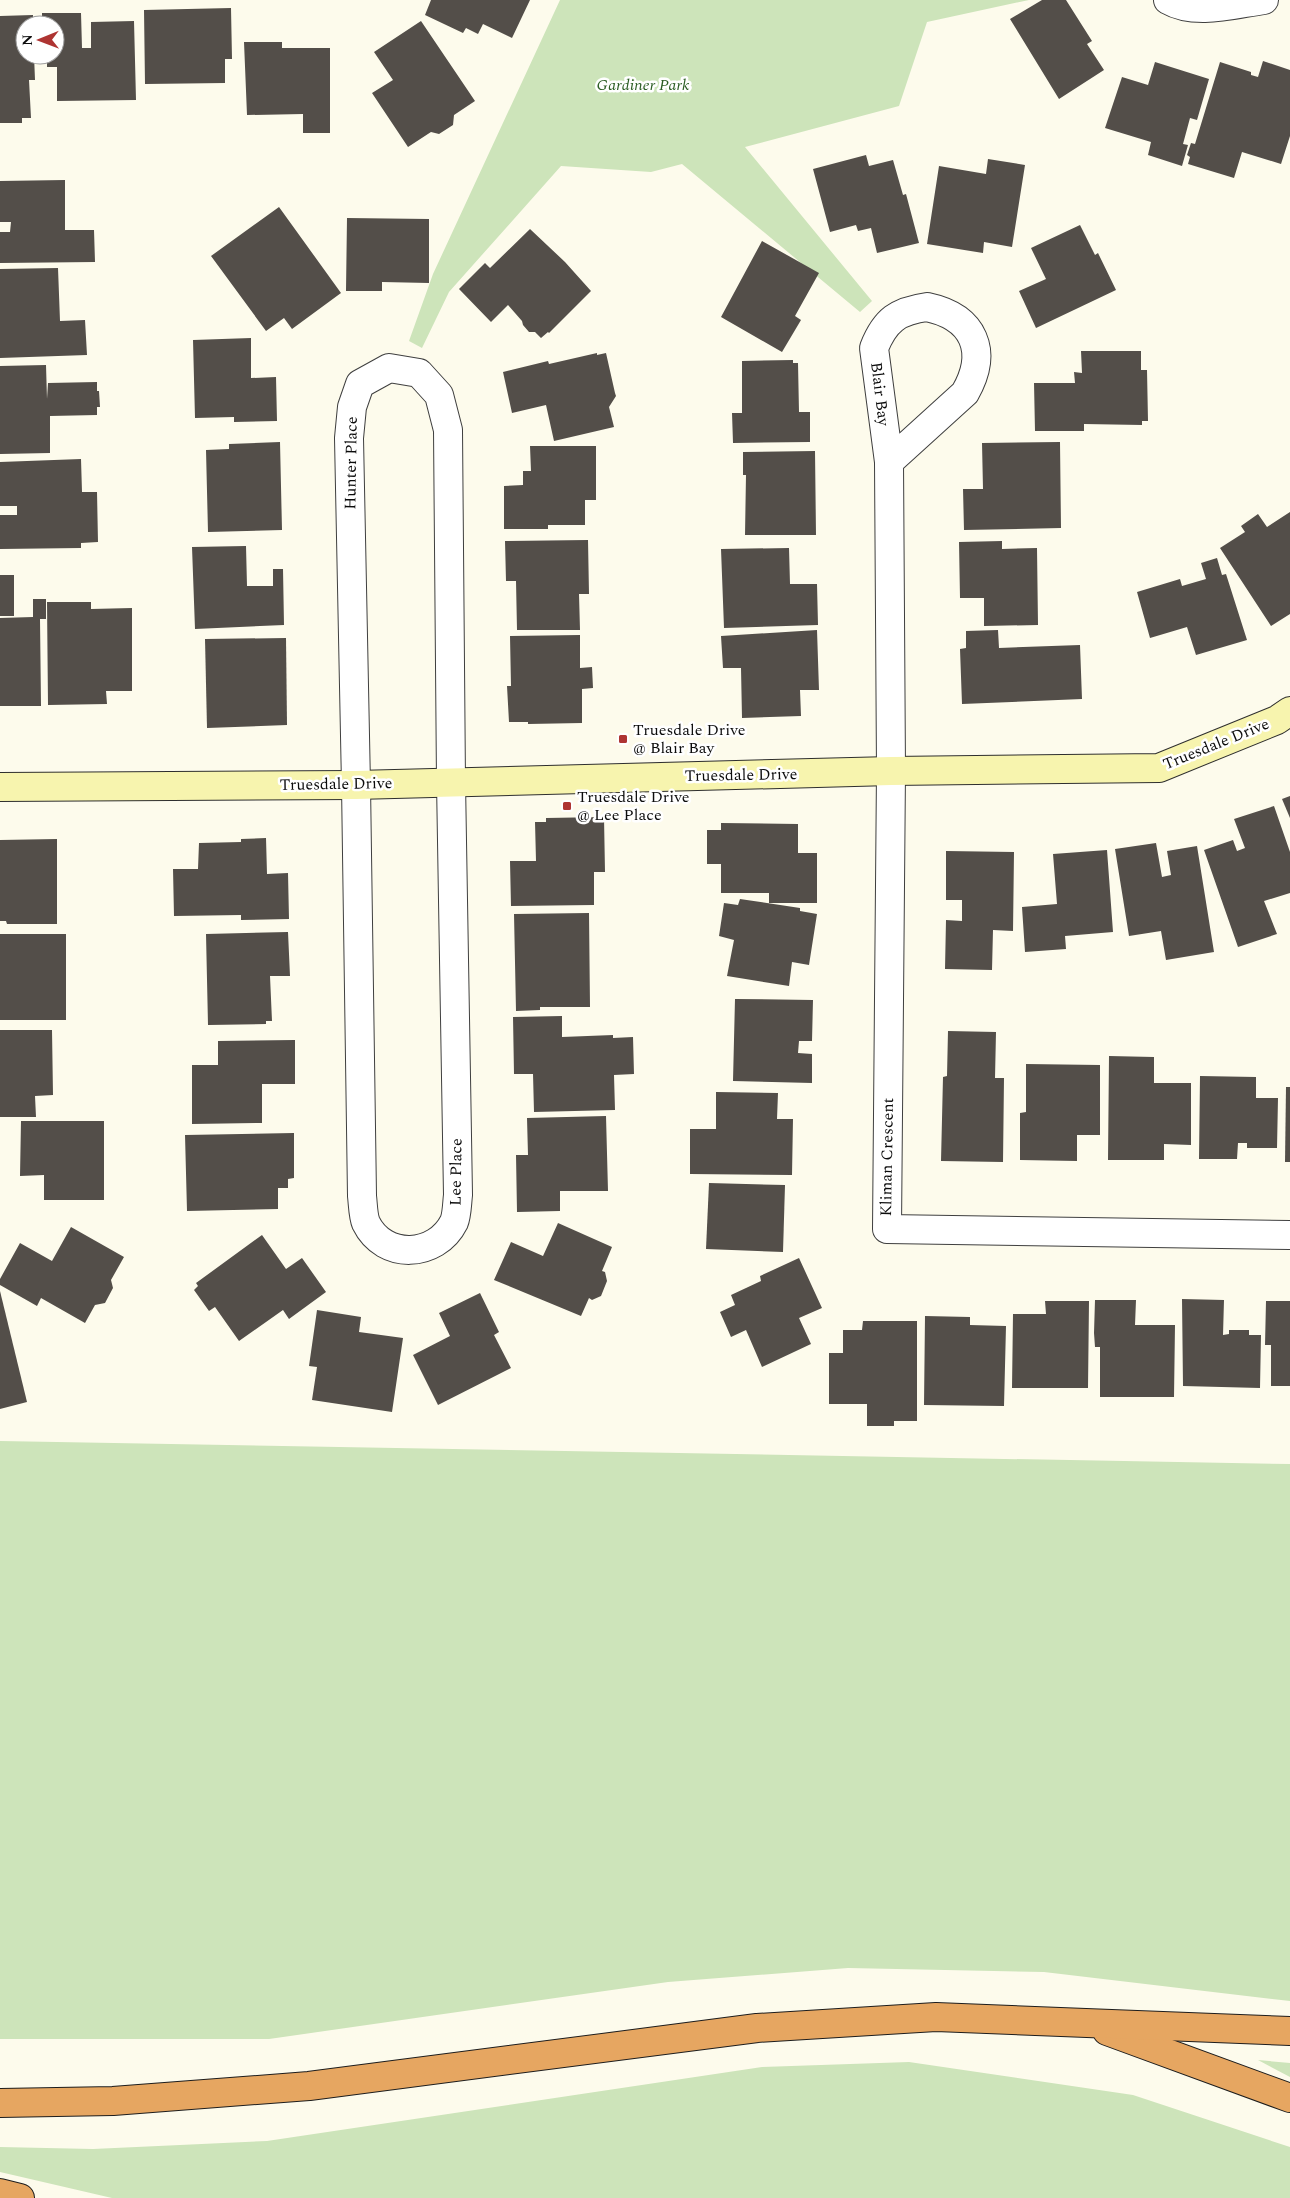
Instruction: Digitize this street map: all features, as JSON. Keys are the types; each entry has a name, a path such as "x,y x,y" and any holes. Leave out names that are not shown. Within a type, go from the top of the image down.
{"highway":[{"path":"0,2103 113,2101 309,2086 757,2028 936,2017 1290,2031"},
{"path":"1082,2022 1290,2098"},
{"path":"0,2193 20,2198"}],"street":[{"path":"1168,0 1178,6 1195,9 1264,0"},
{"name":"Blair Bay","path":"889,462 965,393 973,379 977,363 976,346 970,332 959,319 945,310 927,307 909,310 893,318 881,332 874,348 889,462 891,772"},
{"name":"Hunter Place","path":"356,785 348,438 352,407 360,384 389,368 419,373 439,395 448,430 451,782"},
{"name":"Truesdale Drive","path":"0,787 356,785 891,772 1158,768 1277,720 1290,711"},
{"name":"Kliman Crescent","path":"891,772 886,1229 1290,1235"},
{"name":"Lee Place","path":"356,785 362,1196 366,1223 383,1244 412,1252 437,1242 454,1222 458,1196 451,782"}],"green space":[{"name":"Gardiner Park","path":"560,0 1029,0 927,22 899,106 745,147 872,301 860,312 682,164 651,172 561,166 449,292 422,348 409,341 433,274"},
{"path":"0,1441 1290,1464 1290,2001 1044,1972 848,1968 668,1982 269,2039 0,2039"},
{"path":"1258,2060 1290,2063 1290,2077"},
{"path":"909,2062 1133,2095 1290,2147 1290,2198 112,2198 0,2172 0,2147 93,2149 267,2141 762,2067"}],"building":[{"path":"431,0 530,0 512,38 483,24 478,34 466,28 463,33 425,15"},
{"path":"1042,0 1066,0 1092,41 1087,44 1104,70 1059,99 1010,19"},
{"path":"231,8 232,59 225,59 225,83 145,84 144,10"},
{"path":"42,13 81,13 82,48 91,48 91,22 134,21 136,100 57,101 57,67 47,67 47,65 65,65 65,15 42,15"},
{"path":"0,16 15,16 15,65 34,65 35,80 29,80 31,118 22,118 22,123 0,123"},
{"path":"421,21 475,101 454,115 453,125 439,134 431,132 408,147 372,93 393,80 374,52"},
{"path":"244,42 282,42 282,48 330,48 330,133 303,133 303,114 247,115"},
{"path":"1263,61 1290,70 1290,136 1281,164 1242,152 1234,178 1188,164 1190,157 1187,155 1191,143 1195,144 1220,62 1251,72 1251,75 1258,77"},
{"path":"1155,62 1209,79 1197,120 1190,118 1183,144 1188,145 1182,166 1148,155 1151,142 1105,128 1122,77 1148,85"},
{"path":"866,155 869,166 893,160 903,195 906,194 919,243 877,253 871,228 858,231 856,225 830,232 813,169"},
{"path":"988,159 1025,165 1012,247 984,242 983,253 927,244 939,166 986,174"},
{"path":"65,180 65,230 94,230 95,262 0,263 0,232 10,232 11,222 0,222 0,181"},
{"path":"279,207 341,293 292,329 284,318 266,331 211,256"},
{"path":"347,218 429,219 429,283 382,282 382,291 346,291"},
{"path":"1080,225 1095,255 1098,253 1116,290 1036,328 1019,291 1046,279 1031,248"},
{"path":"530,229 565,262 591,291 549,333 541,338 535,332 529,332 508,305 491,322 459,289 485,263 490,268"},
{"path":"762,241 819,273 795,316 801,320 782,352 721,317"},
{"path":"58,268 60,321 85,320 87,355 0,358 0,269"},
{"path":"251,338 251,378 276,377 277,421 234,422 234,417 195,418 193,340"},
{"path":"1081,351 1141,351 1141,370 1147,370 1148,421 1142,421 1142,425 1084,424 1084,431 1035,431 1034,383 1075,383 1074,372 1082,373"},
{"path":"597,353 597,355 606,353 616,396 609,407 614,427 554,441 546,405 512,413 503,372 548,361 549,364"},
{"path":"793,360 793,363 798,363 799,412 810,412 810,442 733,443 732,413 742,413 742,361"},
{"path":"46,365 47,399 48,383 97,382 100,407 97,407 97,415 50,416 50,453 0,454 0,366"},
{"path":"280,442 282,530 208,532 206,450 229,449 229,444"},
{"path":"1060,442 1061,528 964,530 963,489 983,489 982,443"},
{"path":"530,446 596,446 596,500 585,500 585,525 548,525 548,529 504,529 504,486 523,485 523,471 531,471"},
{"path":"815,451 816,535 745,535 746,475 743,475 743,452"},
{"path":"81,459 82,492 97,492 98,542 81,543 81,548 0,549 0,515 17,515 17,506 0,506 0,462"},
{"path":"1290,512 1290,614 1271,626 1220,548 1245,532 1241,526 1258,514 1267,527"},
{"path":"588,540 589,594 579,594 580,630 517,630 516,581 506,581 505,541"},
{"path":"1002,541 1002,549 1037,548 1038,625 984,626 984,598 960,598 959,542"},
{"path":"246,546 247,586 273,586 273,569 283,569 284,625 195,629 192,547"},
{"path":"789,548 790,584 817,584 818,625 724,628 721,549"},
{"path":"1217,558 1222,575 1226,574 1247,640 1196,655 1187,627 1150,638 1137,592 1180,579 1182,586 1206,579 1201,563"},
{"path":"0,575 14,575 14,616 0,616"},
{"path":"33,599 46,599 46,619 40,619 41,706 0,706 0,618 33,617"},
{"path":"47,602 91,602 91,609 132,608 132,691 106,691 107,704 48,705"},
{"path":"817,630 819,690 800,690 801,716 742,718 741,668 723,668 721,636"},
{"path":"998,630 999,648 1080,645 1082,699 962,704 960,649 966,648 966,631"},
{"path":"580,635 580,668 592,667 593,688 582,689 582,723 528,724 528,722 509,722 507,686 511,686 510,636"},
{"path":"286,638 287,725 207,728 205,639"},
{"path":"1290,796 1290,818 1282,799"},
{"path":"1274,806 1290,852 1290,893 1264,901 1277,934 1238,947 1204,850 1233,840 1237,851 1245,848 1234,819"},
{"path":"604,817 605,872 594,872 594,905 511,906 510,861 536,861 535,822 546,822 546,818"},
{"path":"721,823 798,824 798,853 817,853 817,903 769,903 769,893 721,893 721,864 707,864 707,830 721,830"},
{"path":"266,838 267,874 288,873 289,919 241,920 241,915 174,916 173,869 198,869 199,843 241,842 241,839"},
{"path":"57,839 57,924 7,924 6,921 0,921 0,840"},
{"path":"1156,843 1162,877 1171,875 1167,851 1197,846 1214,952 1166,960 1161,931 1129,936 1115,849"},
{"path":"1107,850 1113,932 1065,936 1066,949 1025,952 1022,907 1057,904 1053,854"},
{"path":"946,851 1014,852 1013,931 993,930 992,970 945,969 946,920 962,921 962,900 946,900"},
{"path":"740,899 800,908 800,911 817,914 809,965 792,962 789,986 727,976 734,940 719,936 724,903 738,905"},
{"path":"589,913 590,1007 540,1007 540,1010 516,1011 514,914"},
{"path":"288,932 290,976 270,976 272,1021 266,1021 266,1024 208,1025 206,934"},
{"path":"0,934 66,934 66,1020 0,1020"},
{"path":"735,999 813,1000 812,1041 799,1041 798,1053 812,1054 812,1083 733,1081"},
{"path":"562,1016 562,1037 613,1035 613,1038 633,1037 634,1074 614,1075 615,1110 534,1112 533,1074 514,1074 513,1017"},
{"path":"0,1030 52,1030 53,1095 35,1096 36,1117 0,1117"},
{"path":"948,1031 996,1032 995,1078 1004,1078 1003,1162 941,1161 943,1077 947,1076"},
{"path":"295,1040 295,1084 262,1084 262,1123 192,1124 192,1065 218,1065 218,1041"},
{"path":"1109,1056 1154,1057 1154,1083 1191,1083 1191,1145 1164,1144 1164,1160 1108,1160"},
{"path":"1026,1064 1100,1065 1100,1135 1077,1135 1077,1161 1020,1160 1020,1113 1026,1112"},
{"path":"1200,1076 1256,1077 1256,1098 1278,1098 1277,1148 1247,1148 1247,1143 1238,1143 1237,1159 1199,1159"},
{"path":"1286,1087 1290,1087 1290,1162 1285,1162"},
{"path":"716,1092 778,1093 777,1119 793,1119 792,1175 690,1174 690,1129 716,1129"},
{"path":"606,1116 608,1191 560,1191 560,1211 517,1212 516,1155 528,1155 527,1118"},
{"path":"21,1121 104,1121 104,1200 44,1200 44,1175 20,1176"},
{"path":"294,1133 294,1178 288,1179 288,1188 278,1188 278,1209 187,1211 185,1135"},
{"path":"709,1183 785,1185 783,1252 706,1249"},
{"path":"558,1223 612,1247 602,1271 605,1272 607,1281 601,1296 592,1300 589,1298 581,1316 494,1280 511,1242 543,1256"},
{"path":"71,1227 124,1257 111,1280 113,1288 105,1303 95,1305 85,1323 41,1298 37,1306 0,1285 0,1279 20,1243 52,1261"},
{"path":"262,1235 286,1269 302,1258 326,1292 289,1319 283,1310 239,1341 215,1307 209,1311 194,1290 198,1286 196,1283"},
{"path":"799,1258 822,1308 799,1318 811,1344 762,1367 746,1330 731,1337 720,1312 735,1305 731,1295 761,1281 760,1276"},
{"path":"0,1291 27,1402 0,1409"},
{"path":"480,1293 499,1332 494,1335 511,1368 438,1405 413,1355 450,1336 439,1313"},
{"path":"1182,1299 1224,1300 1223,1335 1229,1334 1229,1330 1249,1330 1249,1335 1261,1335 1260,1388 1183,1386"},
{"path":"1095,1300 1136,1300 1135,1325 1175,1325 1174,1397 1100,1397 1100,1347 1095,1347 1094,1333"},
{"path":"1045,1301 1089,1301 1088,1388 1012,1388 1013,1314 1046,1314"},
{"path":"1266,1301 1290,1301 1290,1386 1271,1386 1271,1345 1265,1345"},
{"path":"317,1310 361,1317 359,1332 403,1338 392,1412 312,1400 317,1367 309,1366"},
{"path":"925,1316 970,1317 970,1325 1006,1326 1004,1406 924,1405"},
{"path":"863,1321 917,1321 917,1421 894,1421 894,1426 867,1426 867,1404 829,1404 829,1353 843,1353 843,1330 862,1330"}],"place":[{"name":"Truesdale Drive @ Blair Bay","path":"623,739"},
{"name":"Truesdale Drive @ Lee Place","path":"567,806"}]}
